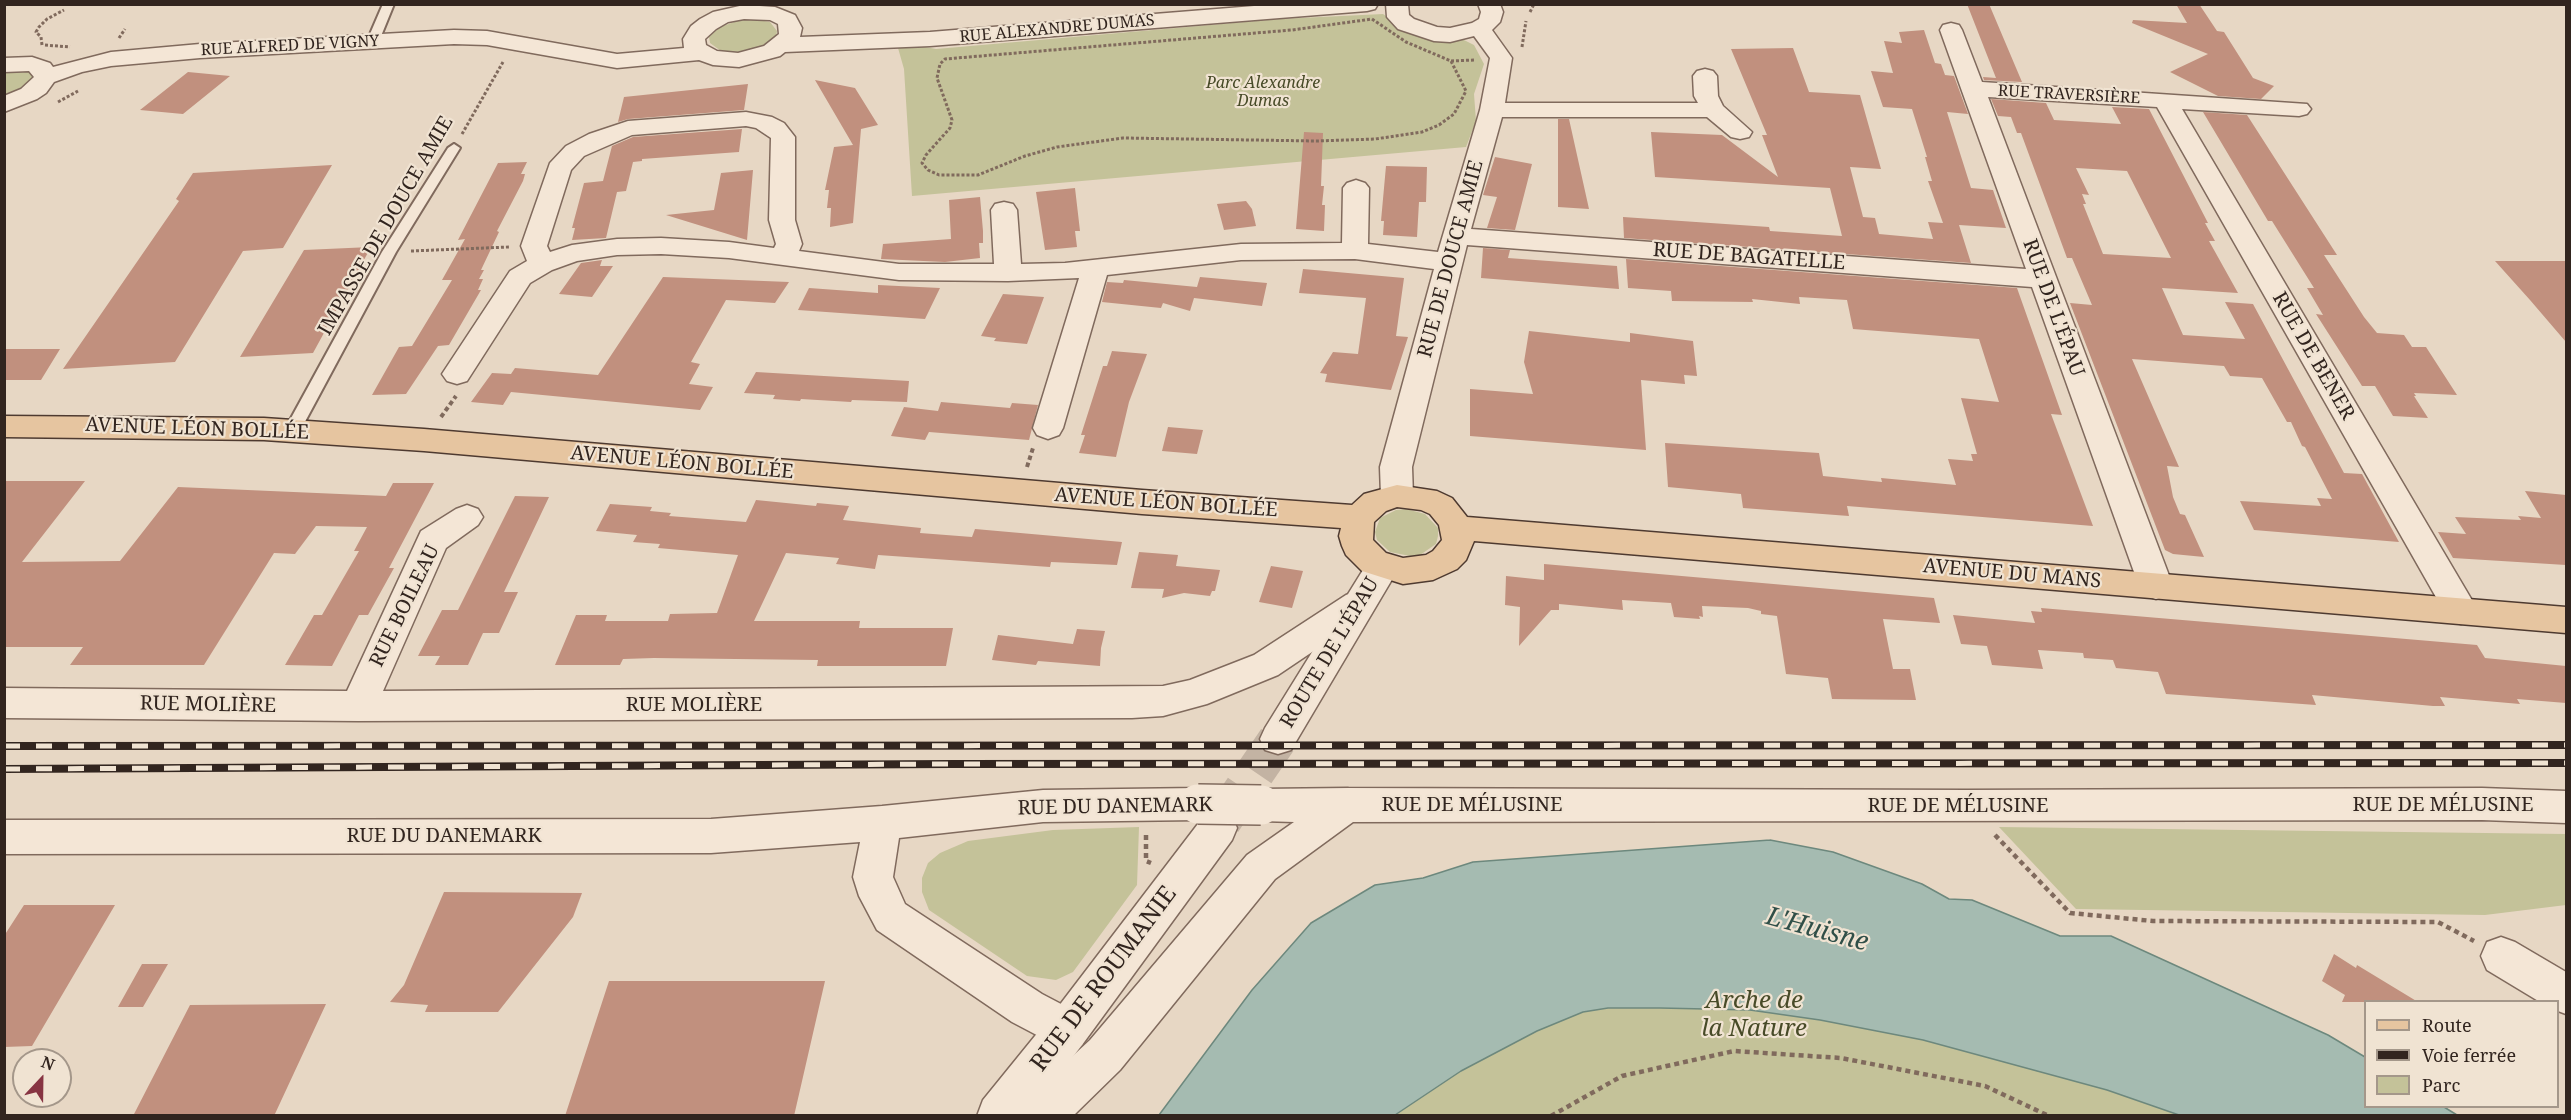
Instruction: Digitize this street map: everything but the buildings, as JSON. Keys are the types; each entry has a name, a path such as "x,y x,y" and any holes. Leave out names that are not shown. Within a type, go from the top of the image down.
{"main road":[{"name":"AVENUE LÉON BOLLÉE","path":"4,426 222,427 292,431 424,440 1018,492 1359,517"},
{"path":"1397,495 1426,499 1441,506 1452,518 1457,528 1458,540 1454,551 1446,560 1433,567 1403,572 1383,566 1366,556 1358,546 1355,526 1359,517 1375,502 1397,495"},
{"name":"AVENUE DU MANS","path":"1457,528 2566,620"}],"street":[{"path":"1397,4 1398,17 1406,24 1418,30 1450,35 1479,28 1489,22 1492,12 1489,4"},
{"path":"698,46 699,31 721,17 744,12 781,9 791,28 790,36 782,45"},
{"name":"RUE ALEXANDRE DUMAS","path":"782,45 930,39 1369,12"},
{"name":"RUE DE DOUCE AMIE","path":"1397,495 1396,467 1449,262 1492,110 1501,58 1479,28"},
{"name":"RUE DE L'ÉPAU","path":"1951,30 2156,586"},
{"name":"RUE ALFRED DE VIGNY","path":"46,76 111,59 200,51 454,37 527,45 616,61 698,46 713,58 739,60 757,57 782,45"},
{"path":"4,65 32,64 42,68 46,76 38,88 4,105"},
{"path":"1705,76 1706,96 1713,110 1740,132"},
{"name":"RUE TRAVERSIÈRE","path":"1972,89 2299,109"},
{"name":"RUE DE BENER","path":"2165,101 2461,611"},
{"path":"1492,110 1713,110"},
{"path":"457,374 520,278 538,255 559,168 575,151 598,139 628,128 746,119 763,122 775,128 783,137 782,220 789,244 782,258"},
{"path":"1355,251 1356,188"},
{"path":"1004,210 1008,273"},
{"name":"RUE DE BAGATELLE","path":"1456,236 2042,279"},
{"path":"538,255 628,247 729,250 899,272 1008,273 1241,252 1355,251 1449,262"},
{"path":"1048,428 1093,279 1094,267"},
{"name":"RUE BOILEAU","path":"358,706 433,540 466,518"},
{"name":"ROUTE DE L'ÉPAU","path":"1278,739 1383,566"},
{"name":"RUE MOLIÈRE","path":"4,703 358,706 1132,703 1173,699 1226,683 1285,654 1358,604"},
{"path":"1041,1116 1105,1055 1262,867 1348,804"},
{"name":"RUE DU DANEMARK","path":"8,842 711,836 882,823 1043,806 1208,825 1261,805 1348,804"},
{"name":"RUE DE MÉLUSINE","path":"1348,804 1967,806 2482,804 2566,807"},
{"path":"882,823 873,877 879,896 891,917 1028,1008 1067,1030"},
{"name":"RUE DE ROUMANIE","path":"999,1116 1067,1030 1208,825"},
{"path":"2501,956 2566,994"}],"lane":[{"path":"373,41 389,4"},
{"name":"IMPASSE DE DOUCE AMIE","path":"292,431 389,252 454,148"}],"path":[{"path":"1530,12 1534,4"},
{"path":"42,45 41,37 36,32 39,27 47,19 64,10"},
{"path":"1369,12 1406,42 1450,61 1455,66 1466,91 1454,114 1439,125 1422,132 1375,139 1316,141 1123,138 1057,147 1025,156 978,175 939,175 928,170 922,163 926,155 950,128 952,120 937,78 940,64 945,59 1292,30 1369,12"},
{"name":"IMPASSE DE DOUCE AMIE","path":"454,148 506,57 527,45"},
{"path":"389,252 538,255"},
{"path":"424,440 470,378 457,374"},
{"path":"1018,492 1039,432 1048,428"},
{"path":"1967,806 2070,913 2153,921 2438,922 2501,956"},
{"path":"1551,1116 1622,1076 1734,1051 1841,1058 1985,1086 2049,1116"}],"green space":[{"name":"Parc Alexandre Dumas","path":"1383,14 1398,24 1443,39 1464,40 1474,45 1484,64 1474,94 1476,121 1466,147 912,196 904,69 898,48 920,46 936,49 1279,19"},
{"path":"740,20 770,22 777,31 776,37 763,47 742,53 721,51 710,43 709,37 720,27"},
{"path":"23,64 46,77 5,105 4,65"},
{"path":"1406,509 1425,514 1438,528 1436,544 1420,555 1410,556 1390,552 1377,540 1375,532 1380,518 1396,510"},
{"path":"1139,827 1137,885 1073,972 1056,980 1027,976 929,910 922,892 922,878 928,863 940,853 968,841 1053,830"},
{"path":"1999,827 2566,834 2566,905 2485,915 2076,909"},
{"name":"Arche de la Nature","path":"1457,950 2351,1116 1241,1116"}],"water":[{"name":"L'Huisne","path":"1770,840 1833,852 1922,884 1949,899 1972,900 2060,936 2111,936 2328,1035 2364,1056 2364,1108 2446,1108 2457,1115 2179,1115 2107,1090 1923,1040 1820,1020 1750,1010 1608,1008 1583,1012 1537,1031 1461,1071 1395,1115 1159,1115 1252,990 1311,923 1375,885 1423,878 1473,862"}],"tunnel":[{"path":"1222,821 1278,739"}],"railway":[{"path":"4,746 2566,745"},
{"path":"4,769 953,764 2566,763"}]}
